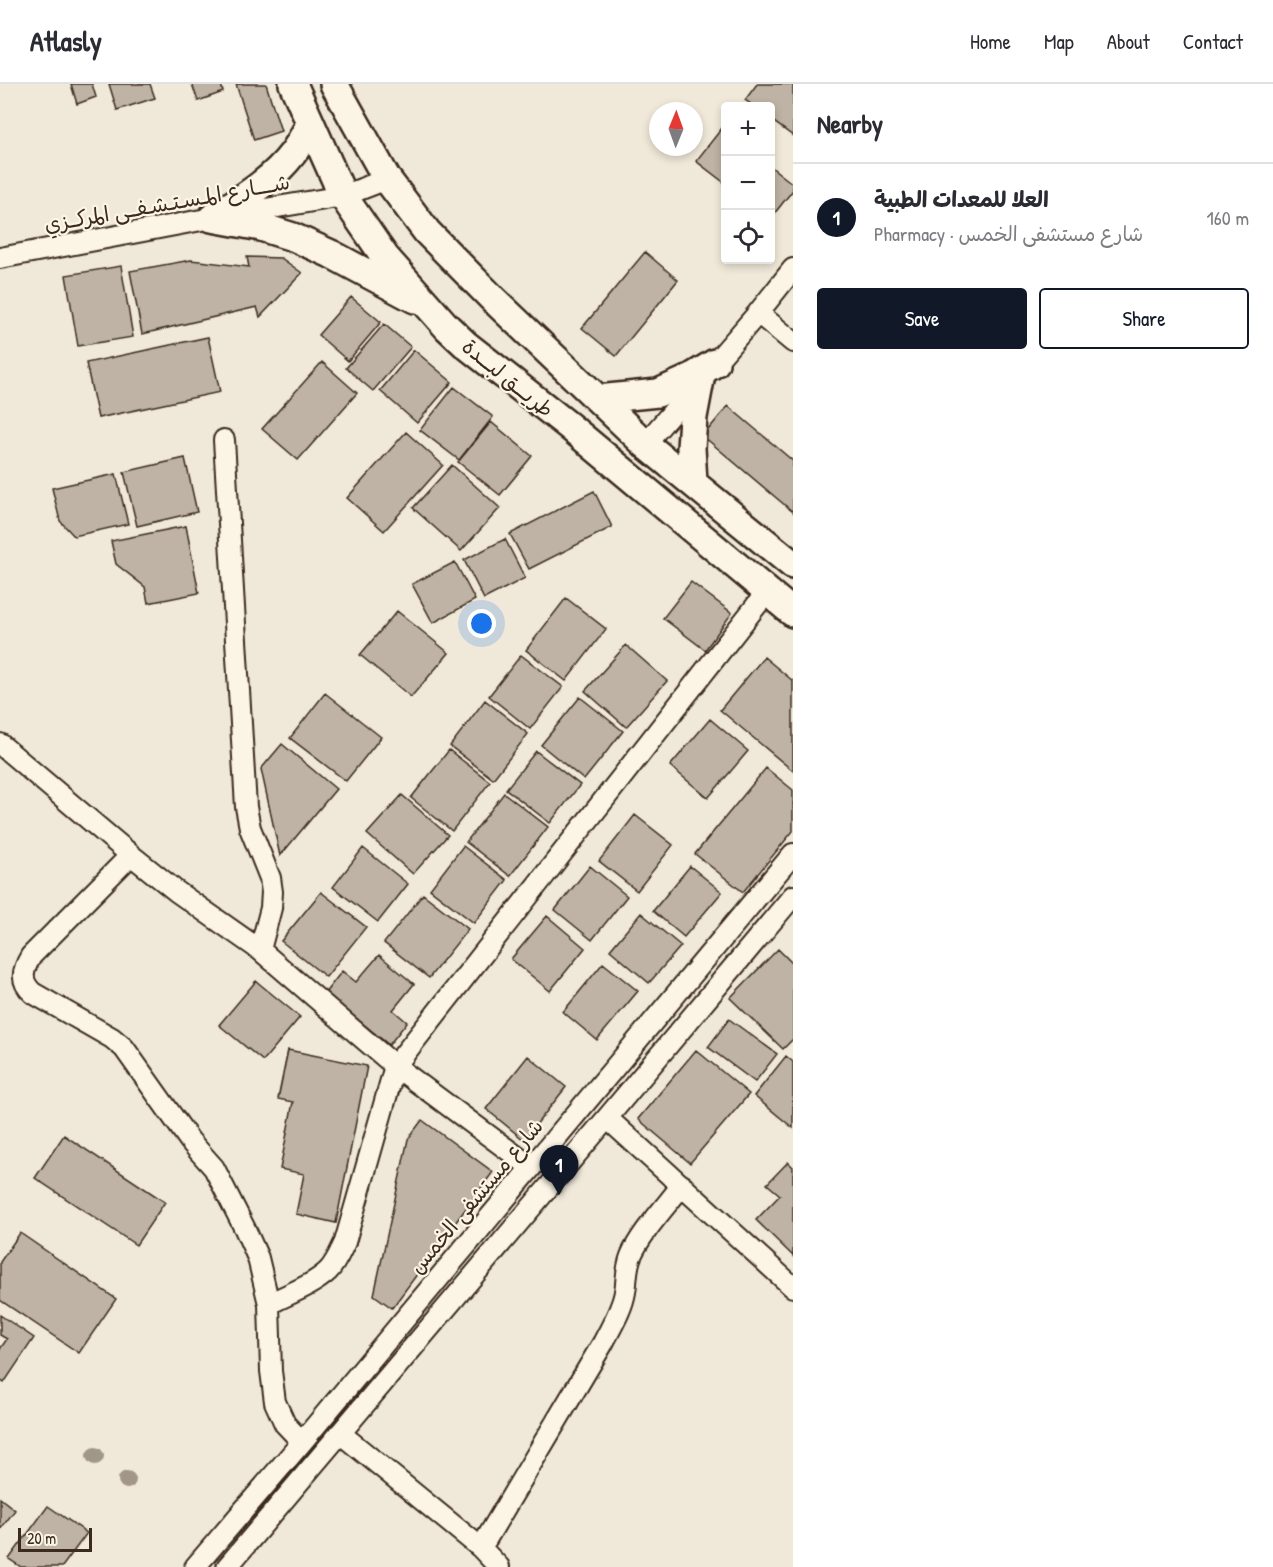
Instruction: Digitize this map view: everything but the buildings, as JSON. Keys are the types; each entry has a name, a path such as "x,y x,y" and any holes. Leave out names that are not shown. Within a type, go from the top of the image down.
{"street":[{"name":"طريـــق لبـــدة","path":"293,84 343,196 385,257 447,327 793,613"},
{"name":"طريـــق لبـــدة","path":"334,84 387,179 427,232 493,299 645,444 793,565"},
{"path":"212,218 260,186 282,167 295,151 310,124"},
{"name":"شــــارع المـسـتـشـفــى المركــزي","path":"0,258 343,196 387,179"},
{"path":"212,218 293,237 331,254 430,306"},
{"path":"645,444 793,269"},
{"path":"758,313 793,342"},
{"path":"598,399 658,393 708,371"},
{"path":"693,482 691,448 693,417 708,371"},
{"path":"224,440 246,807 250,828 270,878 272,892 271,908 260,950"},
{"path":"269,1304 315,1280 337,1259 345,1242 395,1066 767,592"},
{"path":"0,744 176,891 260,950 395,1066 531,1167"},
{"name":"شارع مستشفى الخمس","path":"195,1567 793,854"},
{"path":"131,855 31,956 25,966 23,977 33,993 111,1038 124,1048 190,1141 214,1168 258,1258 269,1304 271,1371 275,1402 285,1424 302,1442"},
{"path":"226,1567 793,896"},
{"path":"607,1118 793,1287"},
{"path":"481,1548 603,1343 625,1294 630,1257 639,1240 682,1185"},
{"path":"340,1433 481,1548 499,1567"}],"place":[{"name":"العلا للمعدات الطبية","path":"559,1195"}]}
